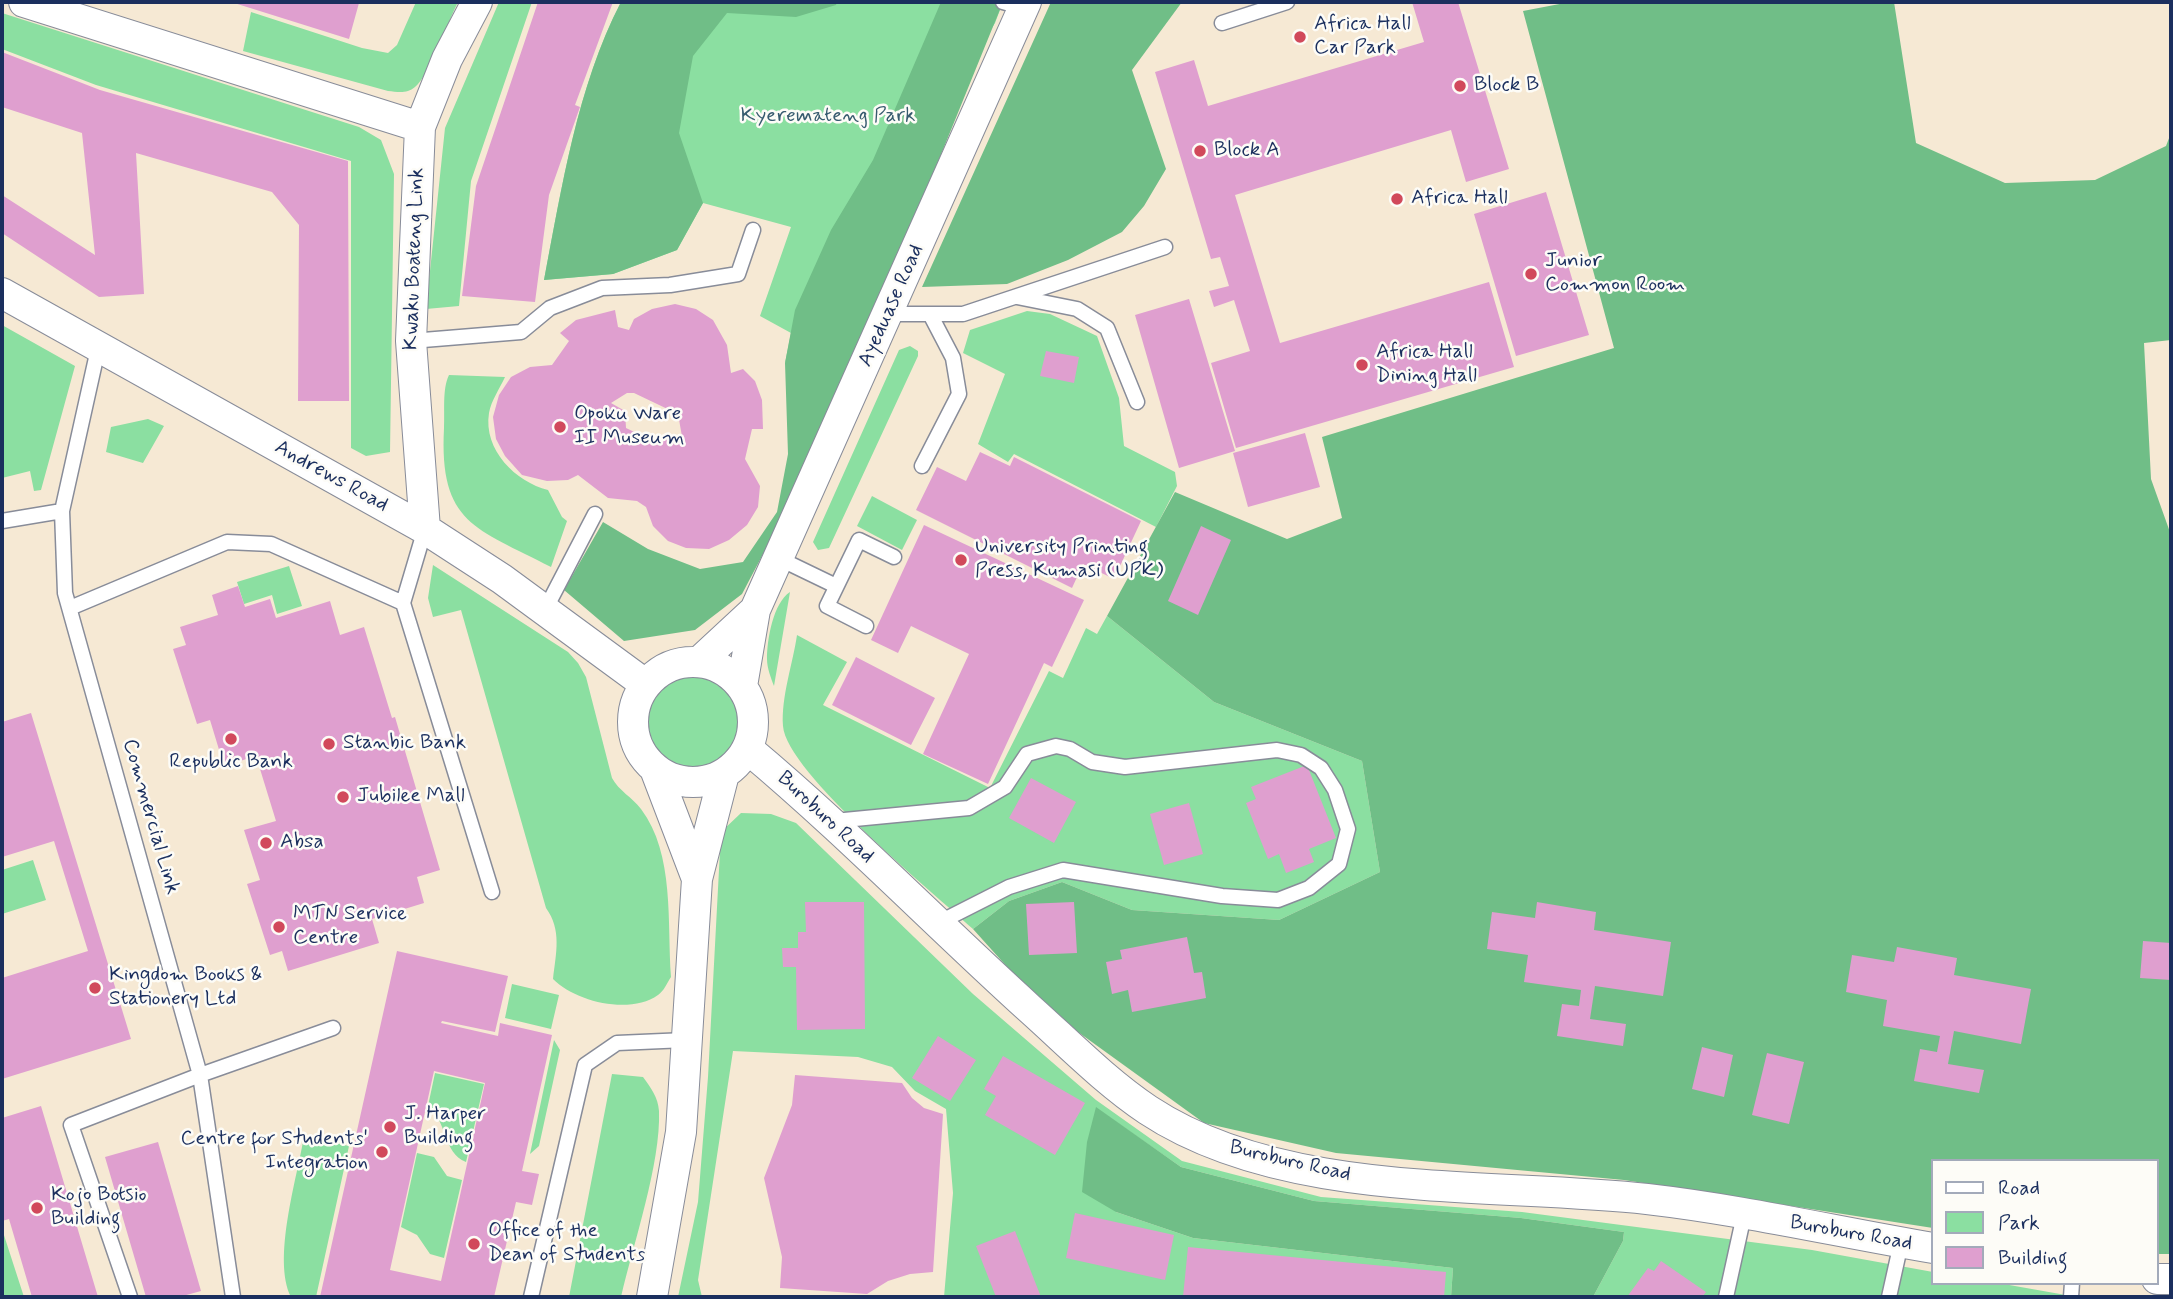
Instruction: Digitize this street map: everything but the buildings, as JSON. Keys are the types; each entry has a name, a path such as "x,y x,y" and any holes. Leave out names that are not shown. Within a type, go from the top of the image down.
{"street":[{"path":"24,2 419,127"},
{"name":"Kwaku Boateng Link","path":"425,529 411,341 419,127 447,59 477,2"},
{"name":"Ayeduase Road","path":"742,686 755,610 889,314 1018,4"},
{"name":"Andrews Road","path":"2,293 98,349 425,529 646,684"},
{"name":"Ayeduase Road","path":"700,661 755,610"},
{"path":"652,1297 681,1132 696,879 724,775 748,749 753,728 751,706 742,686 724,669 700,661 670,666 646,684 636,701 633,719 635,738 642,755 655,769 671,779 689,783 724,775"},
{"name":"Buroburo Road","path":"748,749 832,821 937,924 1148,1110 1228,1150 1337,1176 1649,1199 1932,1248"},
{"path":"655,769 696,879"}],"lane":[{"path":"1222,23 1287,2"},
{"path":"411,341 521,332 550,309 602,288 670,285 738,274 753,230"},
{"path":"889,314 963,314 1165,247"},
{"path":"1015,296 1077,309 1107,328 1137,402"},
{"path":"922,466 958,394 953,358 930,314"},
{"name":"Commercial Link","path":"98,349 62,511 65,593 200,1074 233,1297"},
{"path":"2,521 62,511"},
{"path":"544,610 595,514"},
{"path":"425,529 403,603 492,892"},
{"path":"866,626 827,606 859,540 894,557"},
{"path":"70,608 227,542 271,544 403,603"},
{"path":"778,558 836,586"},
{"path":"832,821 969,808 1005,787 1027,754 1056,746 1070,749 1092,762 1125,767 1277,750 1301,755 1321,768 1335,790 1348,830 1339,864 1309,888 1278,900 1222,896 1063,870 1009,887 937,924"},
{"path":"131,1297 71,1125 200,1074 333,1028"},
{"path":"531,1297 585,1065 617,1043 686,1040"},
{"path":"1726,1297 1744,1215"},
{"path":"1889,1297 1901,1243"}],"green space":[{"path":"416,2 458,2 426,72 409,91 388,91 243,51 251,12 362,48 388,53 397,45"},
{"path":"499,2 532,2 471,181 459,306 426,309 445,128"},
{"name":"Kyeremateng Park","path":"621,2 1003,2 995,23 785,363 791,333 760,316 791,227 703,203 677,250 613,274 544,280 582,103 593,68"},
{"path":"621,2 837,2 836,5 796,17 727,13 693,56 679,133 703,203 677,250 613,274 544,280 582,103 593,68"},
{"path":"941,2 1003,2 831,425 742,594 695,630 624,641 564,590 603,522 648,549 700,569 743,562 777,512 788,454 785,363 795,310 831,230 873,160"},
{"path":"1051,2 1182,2 1132,70 1166,169 1144,206 1122,232 1068,260 1007,284 922,287"},
{"path":"1570,2 1894,2 1916,143 2005,183 2095,180 2166,146 2171,133 2171,340 2144,343 2151,479 2171,535 2171,1254 2159,1254 2159,1159 1932,1159 1932,1228 1624,1180 1336,1153 1204,1123 1078,1032 1009,969 973,929 1009,901 1062,882 1132,910 1279,920 1380,872 1362,761 1214,702 1107,616 1175,492 1287,539 1342,518 1322,437 1614,348 1523,11"},
{"path":"2,13 359,127 381,140 394,174 390,452 366,456 351,448 351,161 96,85 2,49"},
{"path":"1027,311 1050,314 1097,336 1119,398 1124,446 1175,472 1177,486 1156,527 1014,454 1008,462 978,444 1005,374 963,353 970,330"},
{"path":"2,325 75,366 41,490 34,491 30,471 2,478"},
{"path":"910,346 918,351 918,356 829,548 818,550 813,542 899,350"},
{"path":"449,375 505,377 489,413 491,440 504,462 514,472 524,480 548,490 562,517 567,521 551,567 483,531 468,519 456,504 448,485 444,460 445,394"},
{"path":"148,419 164,426 143,463 106,452 111,427"},
{"path":"872,496 917,520 902,550 857,526"},
{"path":"433,565 568,652 586,677 612,778 641,809 652,827 664,868 669,912 671,977 660,993 646,1001 619,1005 604,1003 575,994 553,979 557,942 554,925 546,908 461,610 433,617 428,598"},
{"path":"289,566 302,606 277,614 272,595 244,604 237,582"},
{"path":"790,592 774,686 767,662 770,632 779,604"},
{"path":"1107,616 1214,702 1362,761 1380,872 1279,920 1132,910 1062,882 1009,901 973,929 897,862 834,801 790,746 783,726 783,715 797,635 847,662 823,705 990,788 1049,671 1063,678 1086,628 1097,634"},
{"path":"691,671 710,675 727,686 738,703 742,722 738,741 727,758 710,769 691,773 672,769 655,758 644,741 640,722 644,703 655,686 672,675"},
{"path":"741,813 771,814 796,823 973,994 1096,1100 1182,1161 1321,1197 1522,1212 1812,1250 1932,1272 1932,1285 2009,1285 2077,1297 1593,1297 1623,1241 1624,1232 1521,1218 1314,1201 1181,1167 1096,1108 1116,1212 1193,1238 1453,1268 1451,1297 944,1297 953,1193 946,1109 915,1091 892,1067 858,1057 733,1051 698,1280 702,1297 678,1297 698,1202 708,1077 721,832"},
{"path":"33,860 46,900 2,914 2,870"},
{"path":"512,984 559,995 551,1029 505,1018"},
{"path":"554,1040 560,1050 539,1146 530,1154"},
{"path":"435,1073 484,1084 466,1162 453,1151 439,1120 428,1106"},
{"path":"612,1074 643,1077 656,1097 659,1111 656,1155 621,1297 569,1297"},
{"path":"1096,1107 1181,1167 1314,1201 1521,1218 1624,1232 1623,1241 1593,1297 1451,1297 1453,1268 1193,1238 1116,1212 1082,1192 1087,1142"},
{"path":"304,1136 349,1146 316,1297 291,1297 286,1281 285,1241"},
{"path":"417,1153 434,1157 447,1176 462,1180 444,1258 430,1254 417,1235 401,1227"},
{"path":"2,1229 24,1297 2,1297"}],"place":[{"name":"Africa Hall Car Park","path":"1300,37"},
{"name":"Block B","path":"1460,86"},
{"name":"Block A","path":"1200,151"},
{"name":"Africa Hall","path":"1397,199"},
{"name":"Junior Common Room","path":"1531,274"},
{"name":"Africa Hall Dining Hall","path":"1362,365"},
{"name":"Opoku Ware II Museum","path":"560,427"},
{"name":"University Printing Press, Kumasi (UPK)","path":"961,560"},
{"name":"Republic Bank","path":"231,739"},
{"name":"Stanbic Bank","path":"329,744"},
{"name":"Jubilee Mall","path":"343,797"},
{"name":"Absa","path":"266,843"},
{"name":"MTN Service Centre","path":"279,927"},
{"name":"Kingdom Books & Stationery Ltd","path":"95,988"},
{"name":"J. Harper Building","path":"390,1127"},
{"name":"Centre for Students' Integration","path":"382,1152"},
{"name":"Kojo Botsio Building","path":"37,1208"},
{"name":"Office of the Dean of Students","path":"474,1244"}]}
